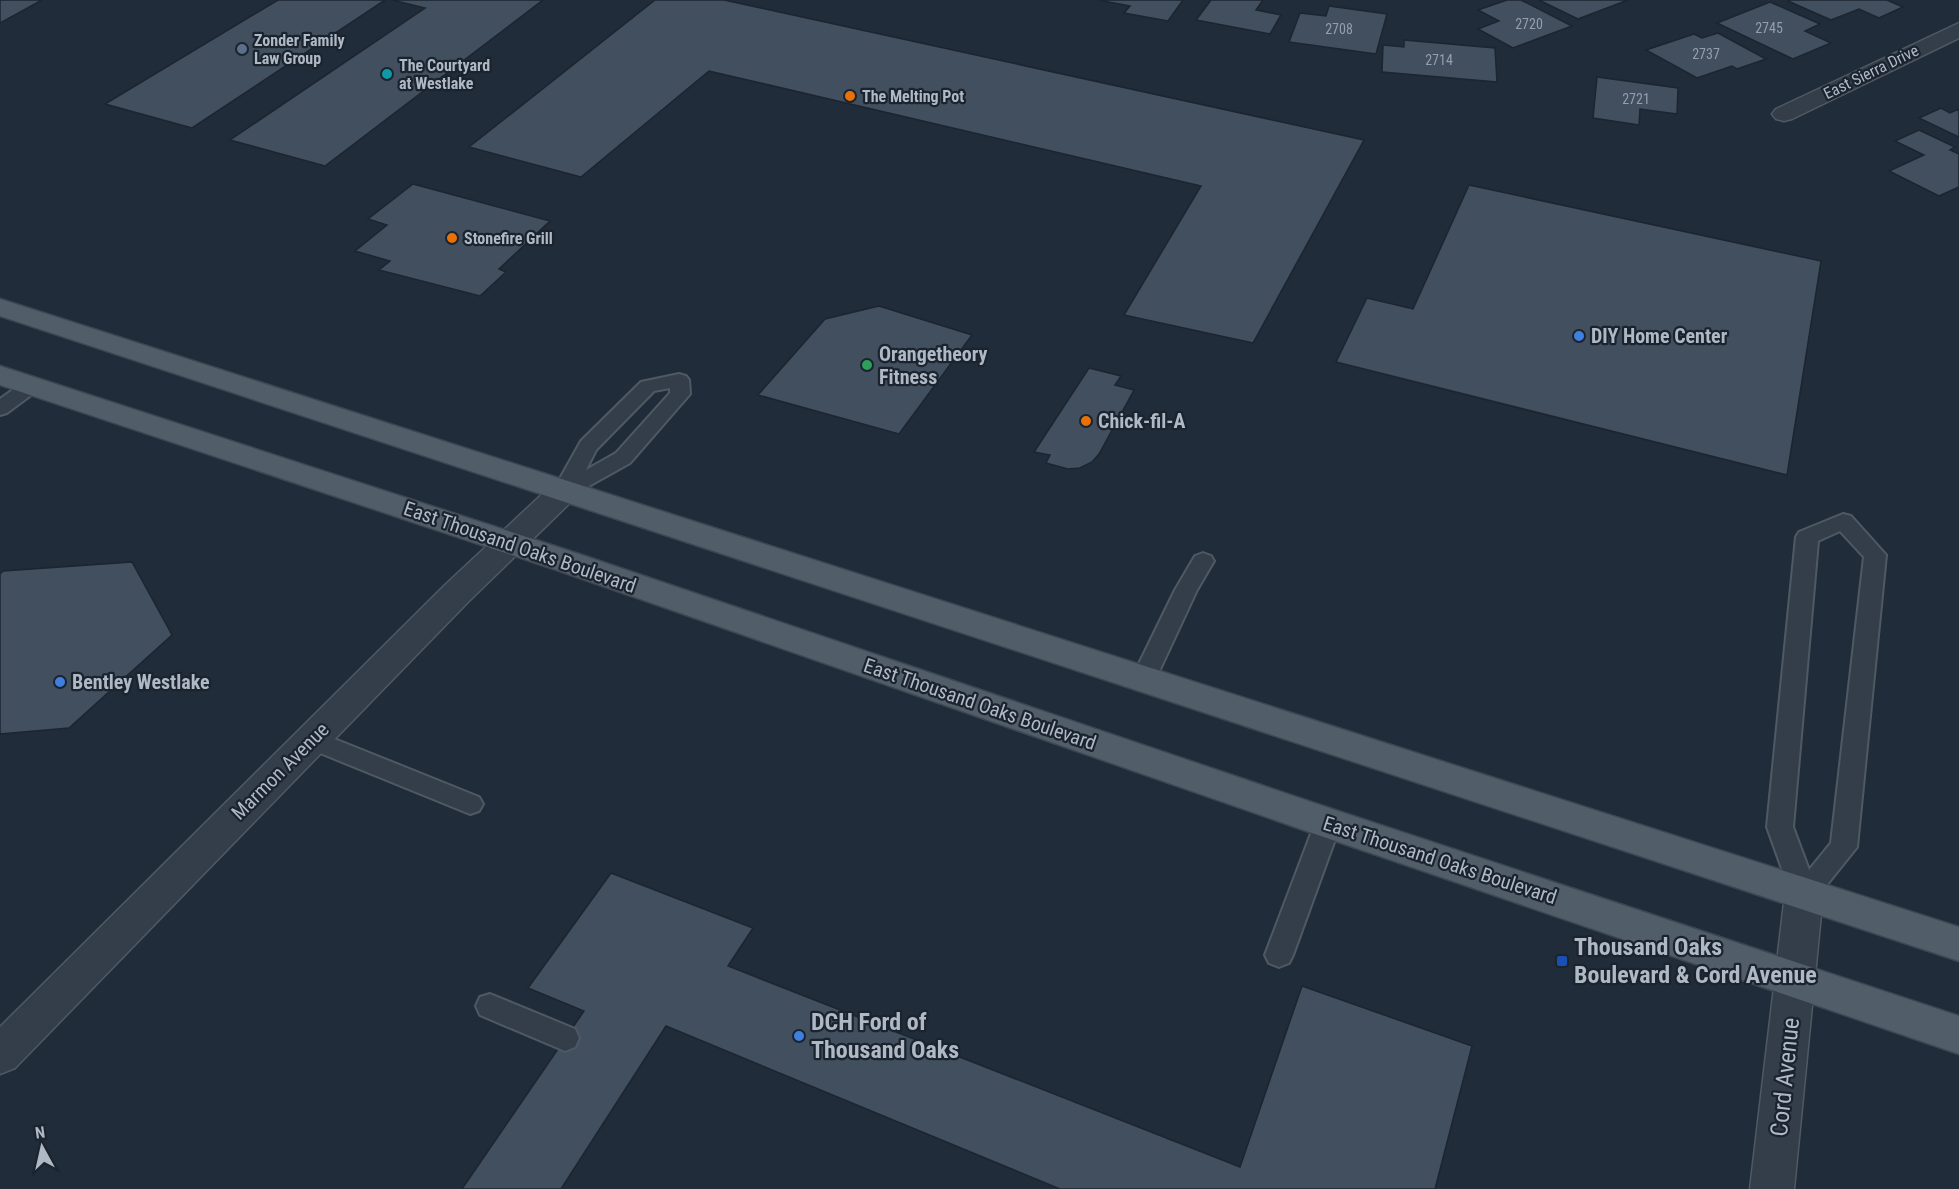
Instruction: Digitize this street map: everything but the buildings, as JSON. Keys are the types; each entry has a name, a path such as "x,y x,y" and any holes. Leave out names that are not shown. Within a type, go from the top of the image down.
{"main road":[{"path":"0,307 1959,944"},
{"name":"East Thousand Oaks Boulevard","path":"0,375 508,543 1328,823 1796,978 1959,1035"}],"street":[{"name":"East Sierra Drive","path":"1784,114 1959,30"},
{"name":"Marmon Avenue","path":"0,1055 508,543 564,491"},
{"name":"Cord Avenue","path":"1772,1189 1804,894"}],"lane":[{"path":"679,380 680,394 623,458 564,491 588,446 648,386 679,380"},
{"path":"0,409 31,386"},
{"path":"1843,521 1875,555 1874,567 1844,847 1804,894 1780,827 1807,537 1843,521"},
{"path":"1144,678 1186,590 1203,561"},
{"path":"312,739 470,804"},
{"path":"1279,955 1328,823"},
{"path":"490,1006 565,1038"}],"place":[{"name":"Zonder Family Law Group","path":"242,49"},
{"name":"The Courtyard at Westlake","path":"387,74"},
{"name":"The Melting Pot","path":"850,96"},
{"name":"Stonefire Grill","path":"452,238"},
{"name":"DIY Home Center","path":"1579,336"},
{"name":"Orangetheory Fitness","path":"867,365"},
{"name":"Chick-fil-A","path":"1086,421"},
{"name":"Bentley Westlake","path":"60,682"},
{"name":"Thousand Oaks Boulevard & Cord Avenue","path":"1562,961"},
{"name":"DCH Ford of Thousand Oaks","path":"799,1036"}]}
